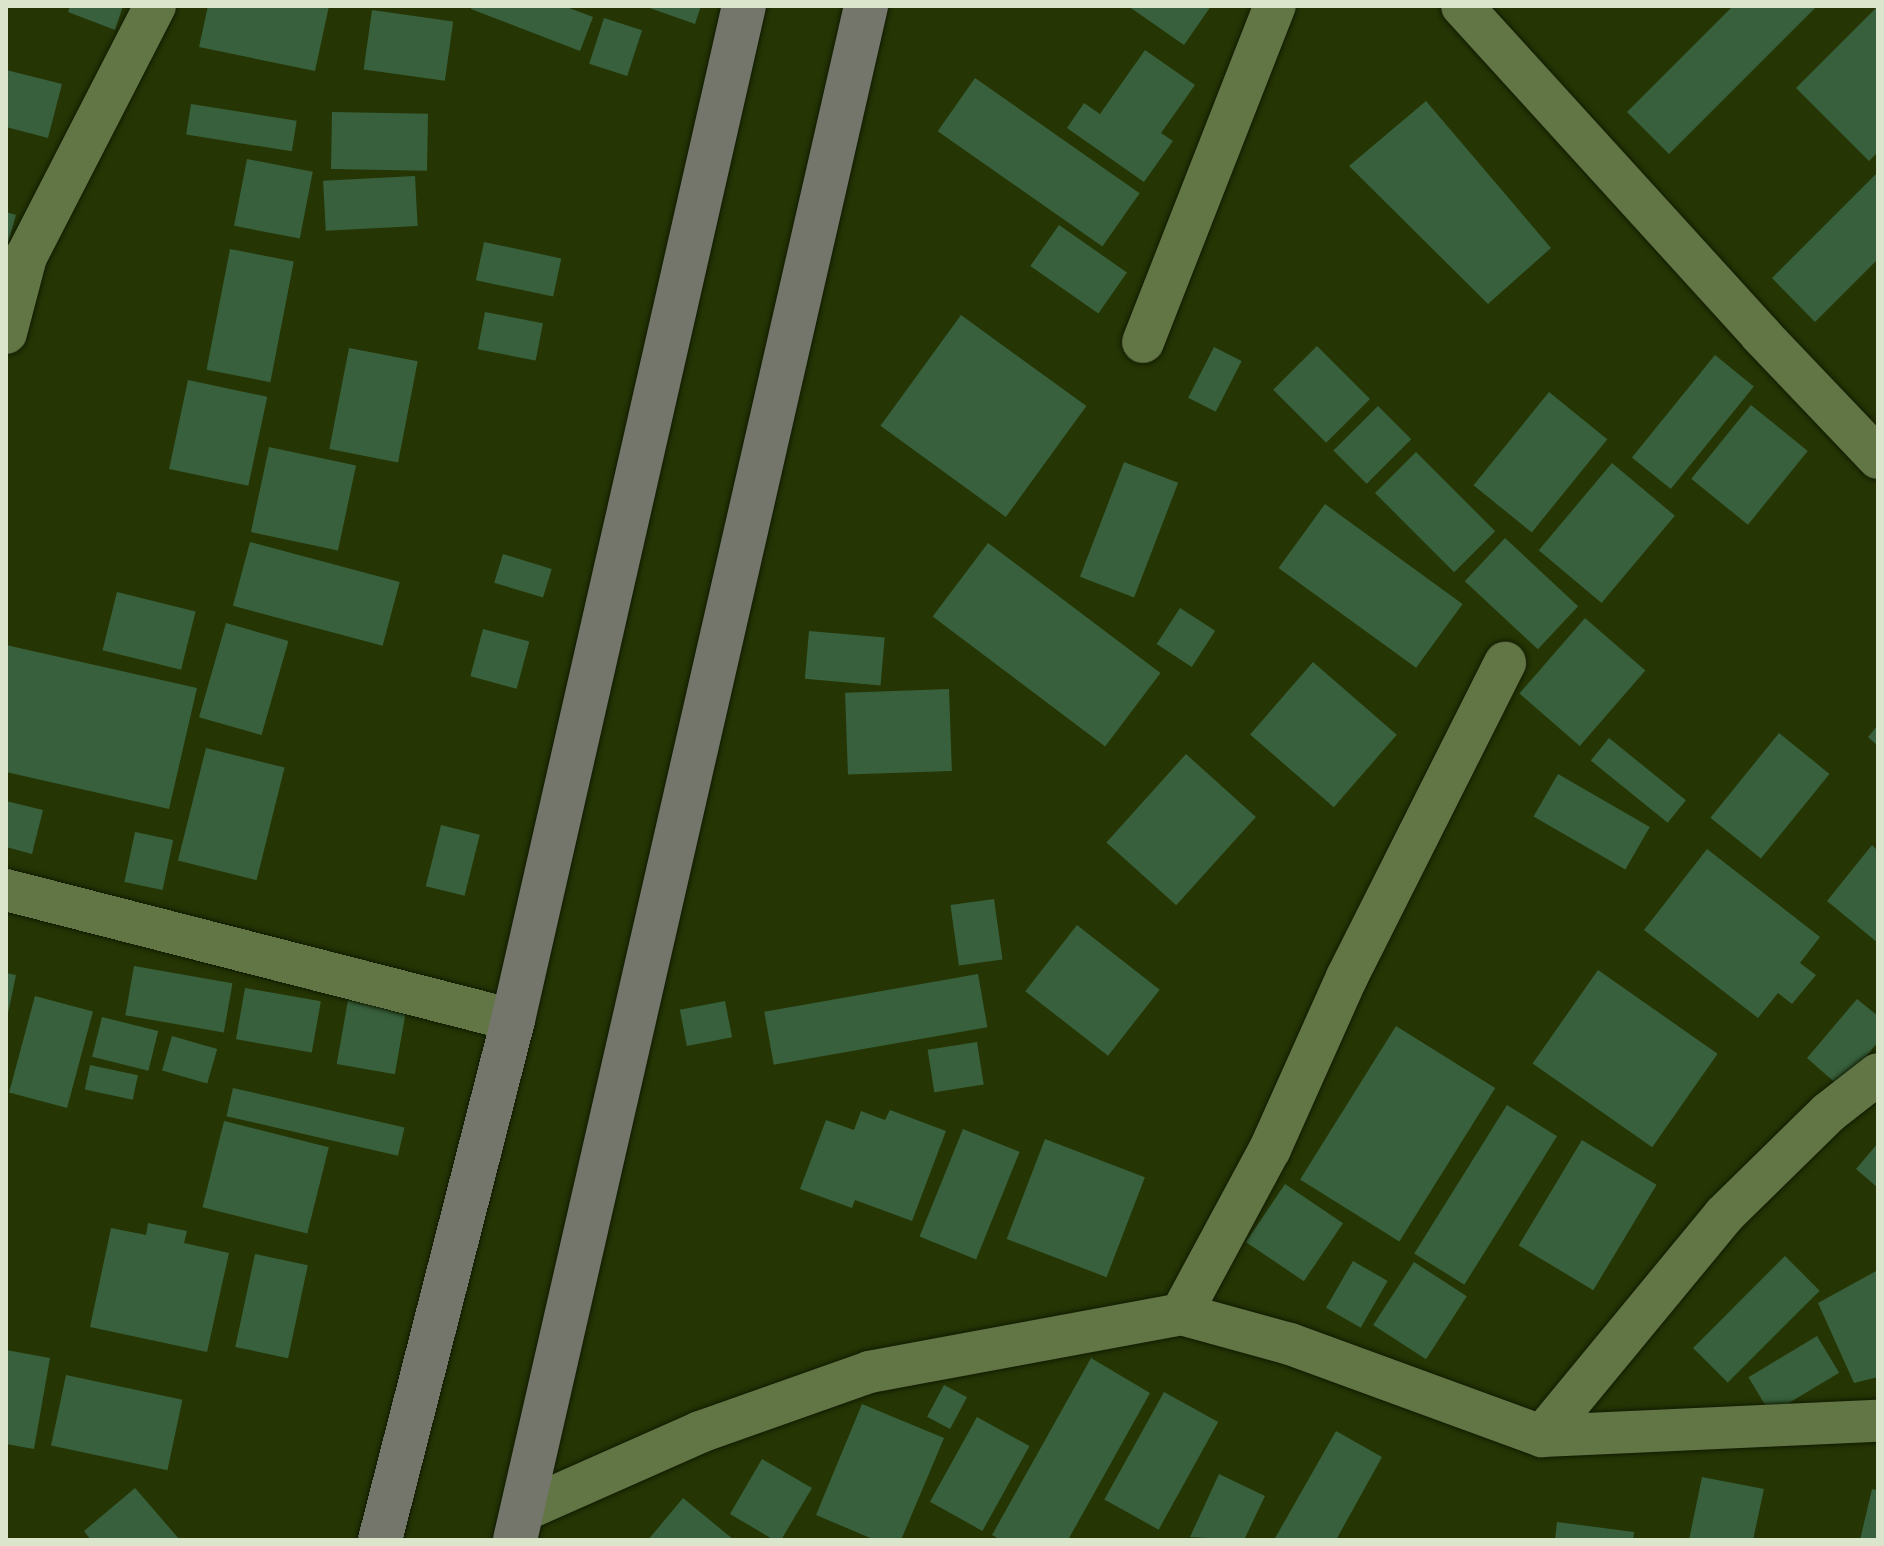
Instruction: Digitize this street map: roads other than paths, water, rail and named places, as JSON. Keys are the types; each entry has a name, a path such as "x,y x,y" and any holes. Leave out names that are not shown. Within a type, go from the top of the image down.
{"street":[{"path":"6,333 26,257 155,6"},
{"path":"380,1540 513,1020 744,6"},
{"path":"518,1526 866,6"},
{"path":"1143,342 1275,6"},
{"path":"1462,6 1761,335 1878,458"},
{"path":"1181,1314 1270,1149 1347,977 1505,663"},
{"path":"6,890 513,1020"},
{"path":"1542,1436 1724,1215 1828,1113 1878,1074"},
{"path":"518,1526 700,1432 869,1372 1181,1314 1290,1344 1542,1436 1878,1421"}]}
